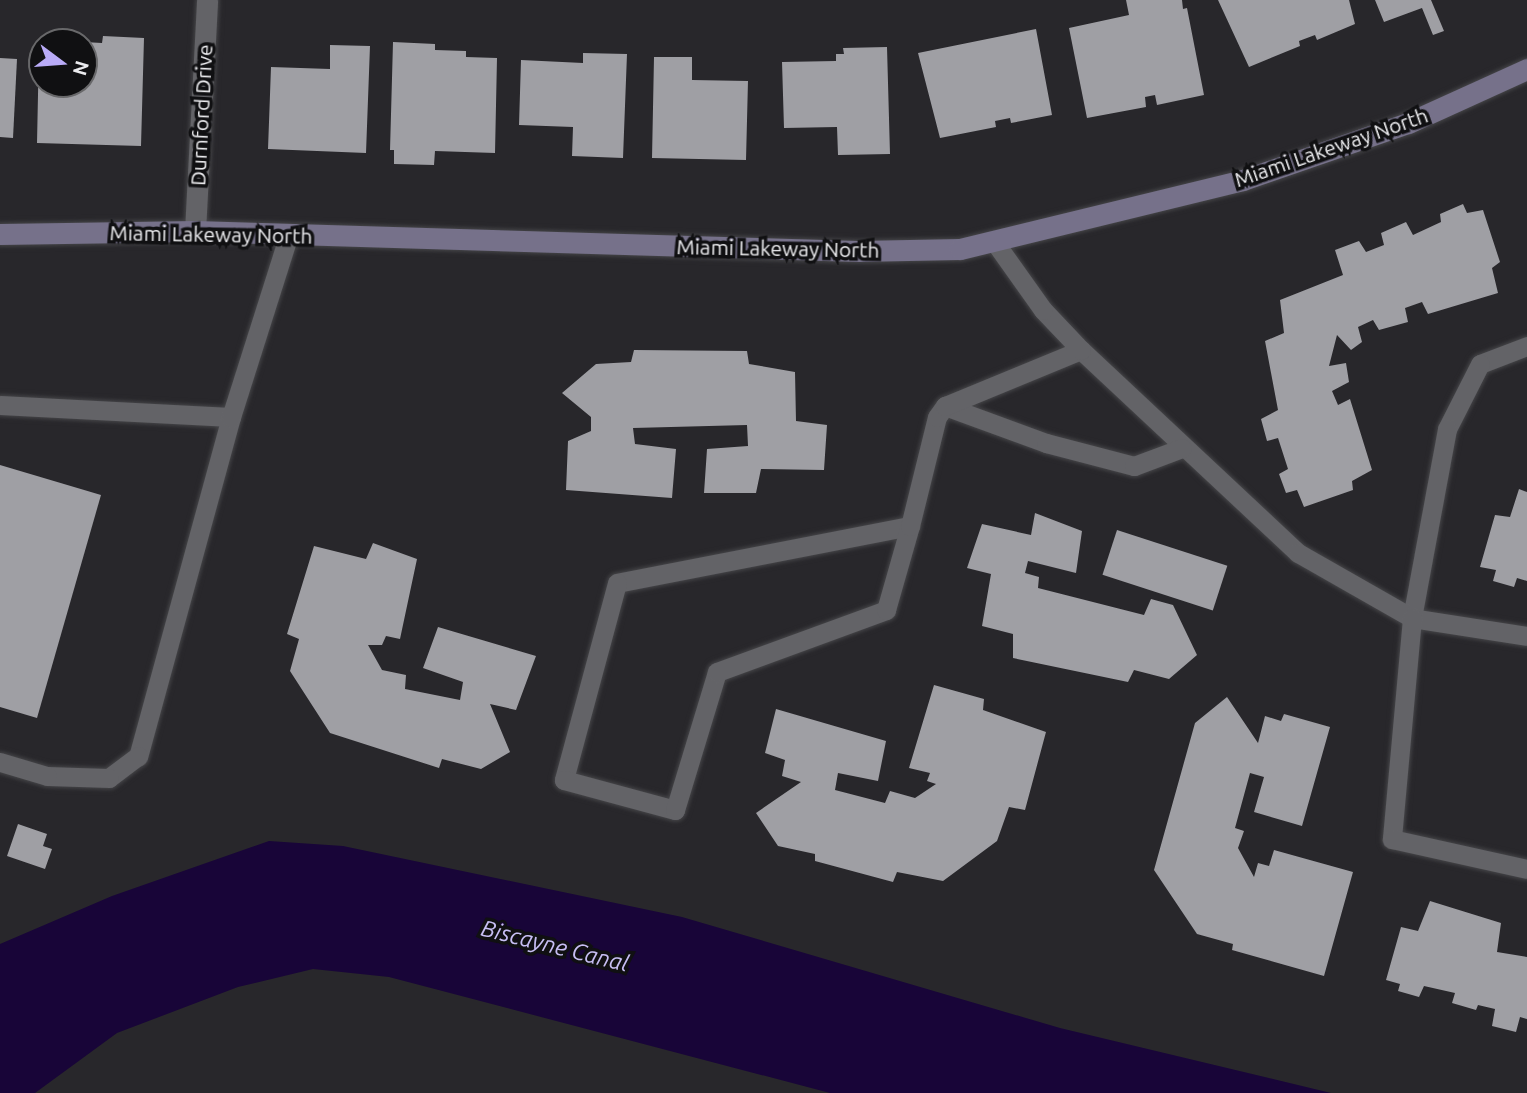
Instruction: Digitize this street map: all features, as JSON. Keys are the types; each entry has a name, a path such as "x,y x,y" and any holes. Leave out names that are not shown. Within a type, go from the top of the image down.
{"street":[{"name":"Durnford Drive","path":"195,231 207,0"},
{"name":"Miami Lakeway North","path":"0,234 195,231 858,251 960,249 1242,180 1408,123 1527,69"}],"lane":[{"path":"0,762 47,776 109,778 138,756 231,417 289,234"},
{"path":"994,241 1043,310 1081,351 1182,448 1298,553 1412,618 1527,636"},
{"path":"1527,346 1480,364 1447,429 1412,618 1392,838 1527,869"},
{"path":"910,526 617,583 565,780 675,810 717,672 886,610 910,526 937,417 945,406 1081,351"},
{"path":"0,405 231,417"},
{"path":"945,406 1046,443 1134,466 1182,448"}],"water":[{"name":"Biscayne Canal","path":"269,841 343,846 682,917 1060,1028 1331,1093 830,1093 389,977 313,969 238,987 117,1033 35,1093 0,1093 0,944 112,896"}],"building":[{"path":"1126,0 1182,0 1183,9 1187,8 1204,95 1157,105 1155,95 1145,97 1146,107 1087,118 1069,28 1129,15"},
{"path":"1218,0 1349,0 1355,24 1317,40 1315,35 1299,41 1300,46 1249,67"},
{"path":"1375,0 1431,0 1444,31 1433,35 1422,8 1384,22"},
{"path":"1036,29 1052,115 1011,123 1010,118 995,121 996,127 940,138 918,53"},
{"path":"103,36 144,38 141,146 37,143 38,98 98,98 98,43 102,43"},
{"path":"393,42 435,44 435,50 466,51 466,57 497,58 495,153 435,151 434,165 394,164 394,150 390,150"},
{"path":"330,45 370,46 366,153 268,149 271,67 330,69"},
{"path":"887,47 890,154 838,155 837,127 784,128 782,62 836,61 836,54 844,54 843,48"},
{"path":"583,53 627,54 623,158 572,156 573,127 519,125 521,60 583,63"},
{"path":"654,57 692,57 692,80 748,81 746,160 652,158"},
{"path":"0,58 17,59 13,138 0,137"},
{"path":"1463,204 1467,213 1483,210 1500,262 1492,268 1498,293 1428,314 1422,302 1405,308 1408,322 1379,330 1373,320 1358,327 1362,342 1351,350 1337,335 1329,366 1346,363 1349,382 1332,391 1338,405 1350,399 1372,470 1352,481 1353,490 1304,507 1297,490 1286,493 1279,474 1288,469 1278,438 1267,441 1261,419 1278,410 1265,341 1284,333 1280,300 1343,275 1335,250 1359,241 1366,252 1384,245 1381,233 1406,222 1413,235 1441,222 1440,214"},
{"path":"634,350 747,351 749,364 795,372 796,421 827,425 824,470 761,469 756,493 704,493 707,449 748,446 747,425 633,428 635,444 676,449 672,498 566,490 568,441 591,431 591,417 562,393 596,364 631,362"},
{"path":"0,465 101,495 37,718 0,707"},
{"path":"1519,489 1527,492 1527,581 1517,578 1514,587 1493,581 1496,570 1480,567 1495,515 1510,517"},
{"path":"1035,513 1082,531 1076,573 1028,561 1025,573 1039,577 1038,588 1144,615 1151,599 1173,605 1197,655 1169,679 1134,670 1128,682 1013,658 1013,634 982,626 991,574 967,568 982,524 1031,535"},
{"path":"1117,530 1227,566 1213,611 1102,575"},
{"path":"373,543 417,559 400,639 386,636 382,645 368,645 382,670 406,675 405,689 460,700 463,682 423,668 438,627 536,656 516,710 490,704 510,752 481,769 442,759 439,768 330,733 290,671 299,639 287,634 314,546 366,559"},
{"path":"934,685 984,699 983,710 1046,732 1025,810 1009,807 997,841 943,881 897,872 893,882 815,861 815,854 778,846 756,813 801,782 782,776 785,760 765,753 776,709 886,741 878,781 838,773 835,790 885,803 890,791 915,798 936,784 927,781 930,773 909,768"},
{"path":"1227,697 1258,743 1265,716 1281,721 1284,714 1330,727 1302,826 1254,812 1264,777 1250,773 1235,828 1244,831 1238,848 1254,877 1258,863 1269,866 1274,850 1353,872 1324,976 1232,950 1233,944 1197,934 1154,870 1195,723"},
{"path":"18,824 47,834 43,846 52,849 45,869 7,856"},
{"path":"1430,901 1501,923 1497,952 1527,957 1527,1019 1520,1017 1516,1032 1492,1026 1495,1009 1478,1005 1476,1010 1452,1003 1455,993 1424,986 1419,997 1398,991 1400,984 1386,980 1401,927 1418,931"}]}
